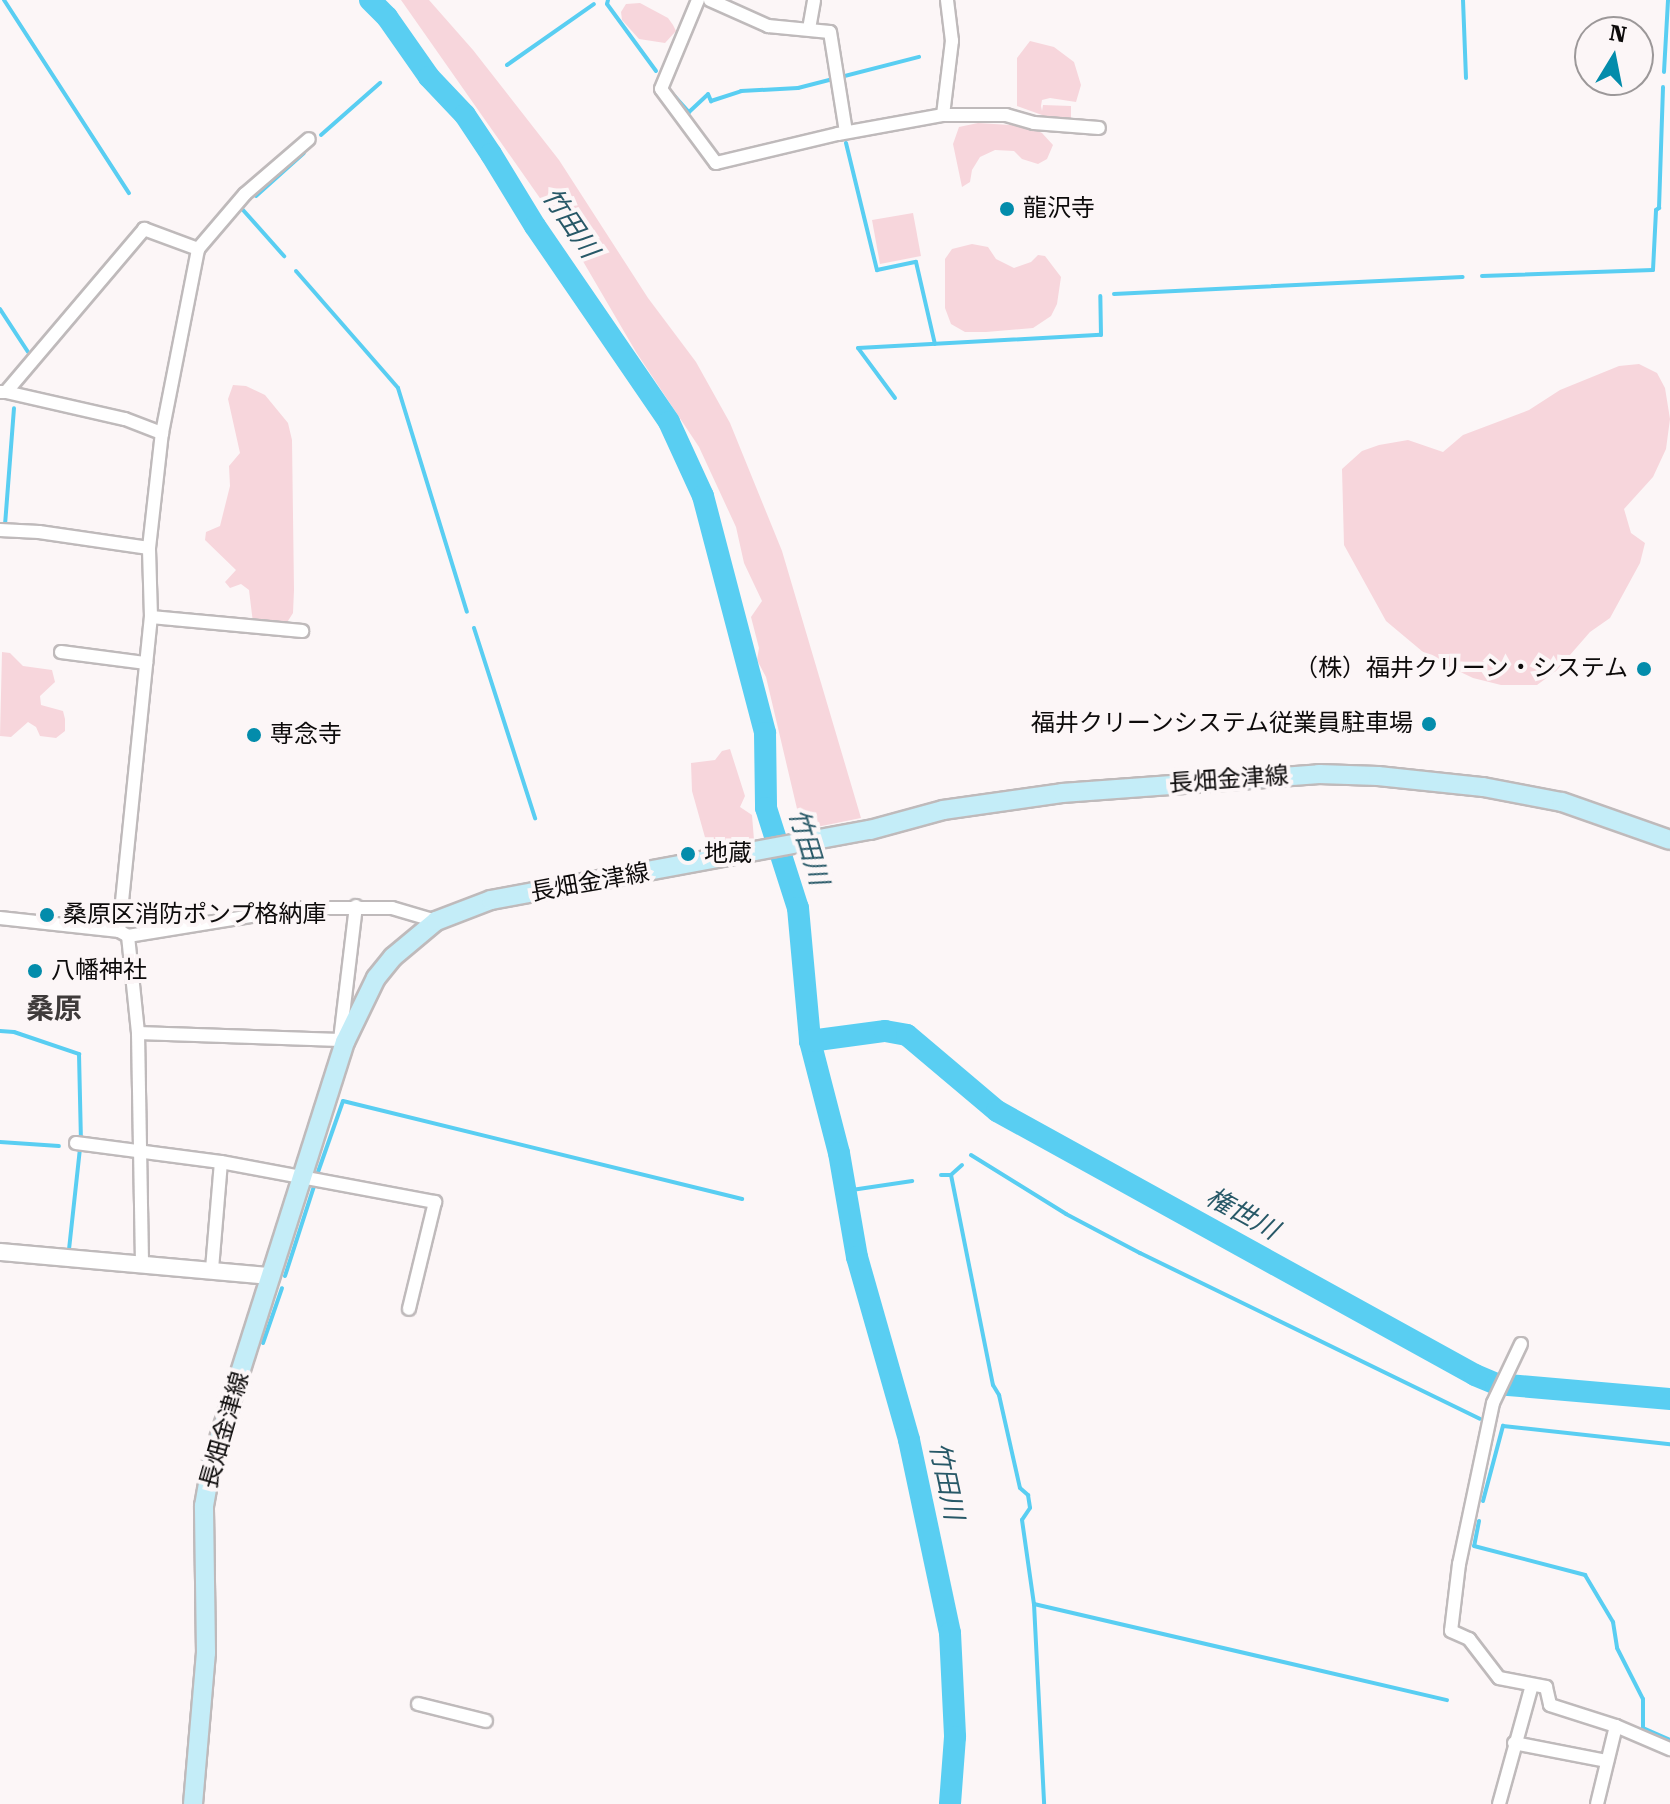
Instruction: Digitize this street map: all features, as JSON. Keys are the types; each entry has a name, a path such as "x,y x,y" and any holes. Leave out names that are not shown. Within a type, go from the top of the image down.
{"main road":[{"name":"長畑金津線","path":"193,1804 206,1653 204,1506 212,1461 305,1176 342,1041 376,978 393,957 436,921 491,900 705,863 870,830 943,810 1062,793 1319,774 1378,776 1483,787 1562,802 1670,840"}],"street":[{"path":"698,0 661,89 716,163 846,132 943,115 1006,115 1034,123 1099,128"},
{"path":"710,0 768,26 830,32 846,132"},
{"path":"809,29 814,0"},
{"path":"943,115 952,41 947,0"},
{"path":"142,1263 138,1033 123,934 151,617 149,548 162,433 198,249 245,194 309,139"},
{"path":"162,433 125,419 3,392 144,229 198,249"},
{"path":"0,530 39,532 149,548"},
{"path":"151,617 302,631"},
{"path":"61,652 146,663"},
{"path":"138,1033 342,1041 356,906"},
{"path":"0,918 123,934 300,908 392,908 436,921"},
{"path":"76,1143 221,1162 435,1202 409,1309"},
{"path":"212,1269 221,1162"},
{"path":"0,1252 271,1276"},
{"path":"1521,1344 1493,1403 1459,1564 1451,1631 1469,1639 1499,1678 1546,1687 1550,1705 1616,1726 1670,1749"},
{"path":"1499,1804 1532,1685"},
{"path":"418,1704 486,1721"},
{"path":"1597,1804 1616,1726"},
{"path":"1514,1743 1607,1761"}],"shaded area":[{"path":"401,0 429,0 473,50 559,160 648,298 696,362 730,423 782,551 861,818 802,830 766,677 757,660 759,648 751,617 762,601 744,563 736,527 699,447 636,352 577,251"},
{"path":"640,3 668,18 673,25 676,31 665,43 639,39 622,20 621,12 626,4"},
{"path":"1030,41 1054,47 1074,62 1081,85 1076,102 1050,98 1042,100 1041,106 1042,111 1043,105 1071,106 1071,121 1043,120 1042,115 1017,106 1017,58"},
{"path":"978,123 1028,126 1042,133 1053,145 1047,159 1038,164 1022,159 1014,151 995,150 980,157 972,170 970,182 962,187 953,144 959,127"},
{"path":"913,213 921,256 880,264 872,220"},
{"path":"972,244 988,247 996,259 1014,268 1031,262 1038,255 1045,256 1061,277 1057,304 1051,316 1033,328 986,332 965,332 951,324 945,308 945,259 952,249"},
{"path":"1639,364 1657,373 1665,388 1670,419 1666,449 1653,477 1624,509 1631,533 1645,543 1640,563 1610,618 1590,632 1556,671 1537,685 1501,685 1473,678 1429,657 1386,621 1344,545 1342,469 1362,451 1408,440 1443,452 1463,435 1529,410 1560,390 1619,366"},
{"path":"233,385 246,386 265,395 288,423 292,440 294,590 293,613 286,624 253,623 249,590 241,584 230,588 225,582 236,570 205,540 206,532 220,526 230,486 229,466 240,453 228,399"},
{"path":"2,652 10,653 23,666 52,670 55,682 40,696 41,705 63,711 65,731 56,738 40,736 36,727 28,722 11,737 0,736"},
{"path":"730,749 745,796 740,807 752,815 754,840 708,848 692,791 691,763 715,760 722,751"}],"waterway":[{"path":"4,0 129,193"},
{"name":"竹田川","path":"370,0 387,17 429,77 465,115 535,226 669,422 703,496 765,733 766,808 798,908 810,1041 839,1153 857,1257 909,1440 950,1633 955,1737 950,1804"},
{"path":"608,0 607,4 656,71"},
{"path":"1463,0 1466,78"},
{"path":"1664,72 1668,0"},
{"path":"507,65 594,4"},
{"path":"669,90 689,112 708,94 711,101 741,91 798,88 919,57"},
{"path":"321,135 380,83"},
{"path":"1482,276 1653,270 1656,210 1659,208 1663,87"},
{"path":"846,143 877,270 916,262 935,344"},
{"path":"256,196 304,153"},
{"path":"243,210 284,256"},
{"path":"296,271 398,388 467,612"},
{"path":"1114,294 1463,277"},
{"path":"895,398 858,348 1101,335 1100,296"},
{"path":"0,309 28,352"},
{"path":"5,525 14,408"},
{"path":"474,628 535,818"},
{"path":"0,1031 14,1032 79,1054 81,1139 69,1250"},
{"name":"権世川","path":"810,1041 885,1031 907,1035 997,1111 1496,1384 1670,1399"},
{"path":"318,1172 343,1101 742,1199"},
{"path":"0,1142 59,1146"},
{"path":"971,1155 1066,1214 1140,1253 1480,1419"},
{"path":"962,1165 951,1175 993,1385 999,1395 1020,1488 1028,1495 1030,1508 1022,1520 1034,1604 1447,1700"},
{"path":"941,1175 951,1175"},
{"path":"845,1191 912,1181"},
{"path":"285,1276 314,1186"},
{"path":"263,1343 282,1288"},
{"path":"1483,1501 1503,1426 1670,1444"},
{"path":"1479,1521 1474,1546 1585,1575 1613,1622 1617,1648 1643,1699 1643,1728 1670,1740"},
{"path":"1034,1604 1044,1804"}],"place":[{"name":"龍沢寺","path":"1007,209"},
{"name":"（株）福井クリーン・システム","path":"1644,669"},
{"name":"福井クリーンシステム従業員駐車場","path":"1429,724"},
{"name":"専念寺","path":"254,735"},
{"name":"地蔵","path":"688,854"},
{"name":"桑原区消防ポンプ格納庫","path":"47,915"},
{"name":"八幡神社","path":"35,971"}],"district":[{"name":"桑原","path":"54,1009"}]}
